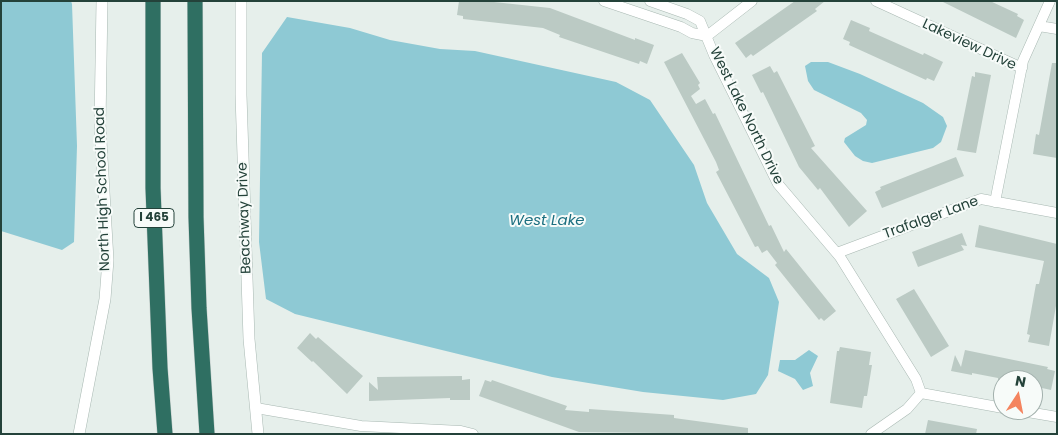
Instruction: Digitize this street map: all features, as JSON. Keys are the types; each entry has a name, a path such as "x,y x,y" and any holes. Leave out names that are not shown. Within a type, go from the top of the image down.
{"highway":[{"name":"I 465","path":"153,1 151,84 154,206 159,359 165,434"},
{"path":"195,1 196,216 199,317 208,434"}],"street":[{"name":"North High School Road","path":"79,434 105,299 108,260 100,124 102,1"},
{"name":"Beachway Drive","path":"242,1 241,95 249,339 258,434"},
{"name":"West Lake North Drive","path":"604,1 682,27 692,33 707,36"},
{"name":"West Lake North Drive","path":"650,1 700,20 714,55 778,184 837,253 916,379 921,393"},
{"path":"707,36 752,1"},
{"name":"Lakeview Drive","path":"876,1 1022,68 995,202"},
{"path":"1022,68 1050,1"},
{"path":"1039,26 1057,29"},
{"name":"Trafalger Lane","path":"837,253 981,199 1057,213"},
{"path":"871,434 907,409 921,393 993,406"},
{"path":"256,408 361,426 461,431 473,434"},
{"path":"1043,415 1057,418"}],"water":[{"path":"1,1 71,1 72,4 77,146 74,242 62,250 1,231"},
{"name":"West Lake","path":"287,17 350,28 390,40 440,49 475,51 616,82 650,100 694,165 707,203 737,254 769,278 779,302 768,375 756,394 723,400 643,392 552,377 295,314 266,299 259,242 262,53"},
{"path":"811,62 828,62 860,74 923,103 943,117 947,126 941,142 933,148 872,163 863,161 855,156 844,142 845,138 866,125 867,120 861,113 814,90 808,81 805,66"},
{"path":"809,350 818,356 810,373 813,386 803,390 795,379 778,371 780,360 795,360"}],"building":[{"path":"459,1 494,2 550,8 635,40 635,38 654,45 647,64 640,61 639,64 559,37 560,35 543,28 463,19 463,16 457,15"},
{"path":"795,1 825,1 815,9 817,11 753,56 751,54 746,58 735,43"},
{"path":"941,1 990,1 1018,14 1017,16 1024,20 1016,38"},
{"path":"851,20 870,28 869,31 943,62 934,81 927,78 926,80 849,45 850,42 843,39"},
{"path":"682,53 700,83 698,85 700,89 691,96 696,104 705,99 713,114 715,113 769,226 771,225 784,252 786,249 836,311 824,321 821,318 819,320 775,265 777,263 767,250 762,253 758,246 755,247 716,172 719,170 716,162 664,62"},
{"path":"1052,63 1057,63 1057,158 1033,154 1036,134 1039,135"},
{"path":"770,66 774,73 777,71 815,146 811,148 867,211 849,227 820,188 818,190 799,167 763,92 761,93 752,75"},
{"path":"975,72 991,75 976,153 957,150 972,76 975,77"},
{"path":"956,157 964,176 882,208 875,192 881,189 880,187"},
{"path":"979,225 1057,244 1057,300 1049,346 1028,342 1030,335 1027,334 1036,284 1039,284 1044,261 975,247"},
{"path":"962,233 967,246 961,245 964,250 918,267 912,252"},
{"path":"914,289 949,346 931,357 896,299"},
{"path":"310,333 316,339 318,337 363,376 347,394 297,348"},
{"path":"840,347 871,352 869,365 872,365 867,396 864,396 862,408 830,403 837,351 839,351"},
{"path":"965,350 1048,367 1047,369 1055,371 1051,390 1043,388 1043,370 993,370 993,377 972,373 972,375 951,371 955,355 961,367"},
{"path":"462,376 462,380 470,379 470,400 450,400 450,398 369,401 369,382 378,390 377,377"},
{"path":"485,380 491,382 492,380 567,406 565,410 589,412 589,409 674,415 674,418 748,428 748,434 579,432 479,396"},
{"path":"928,420 977,429 976,434 925,434"}]}
